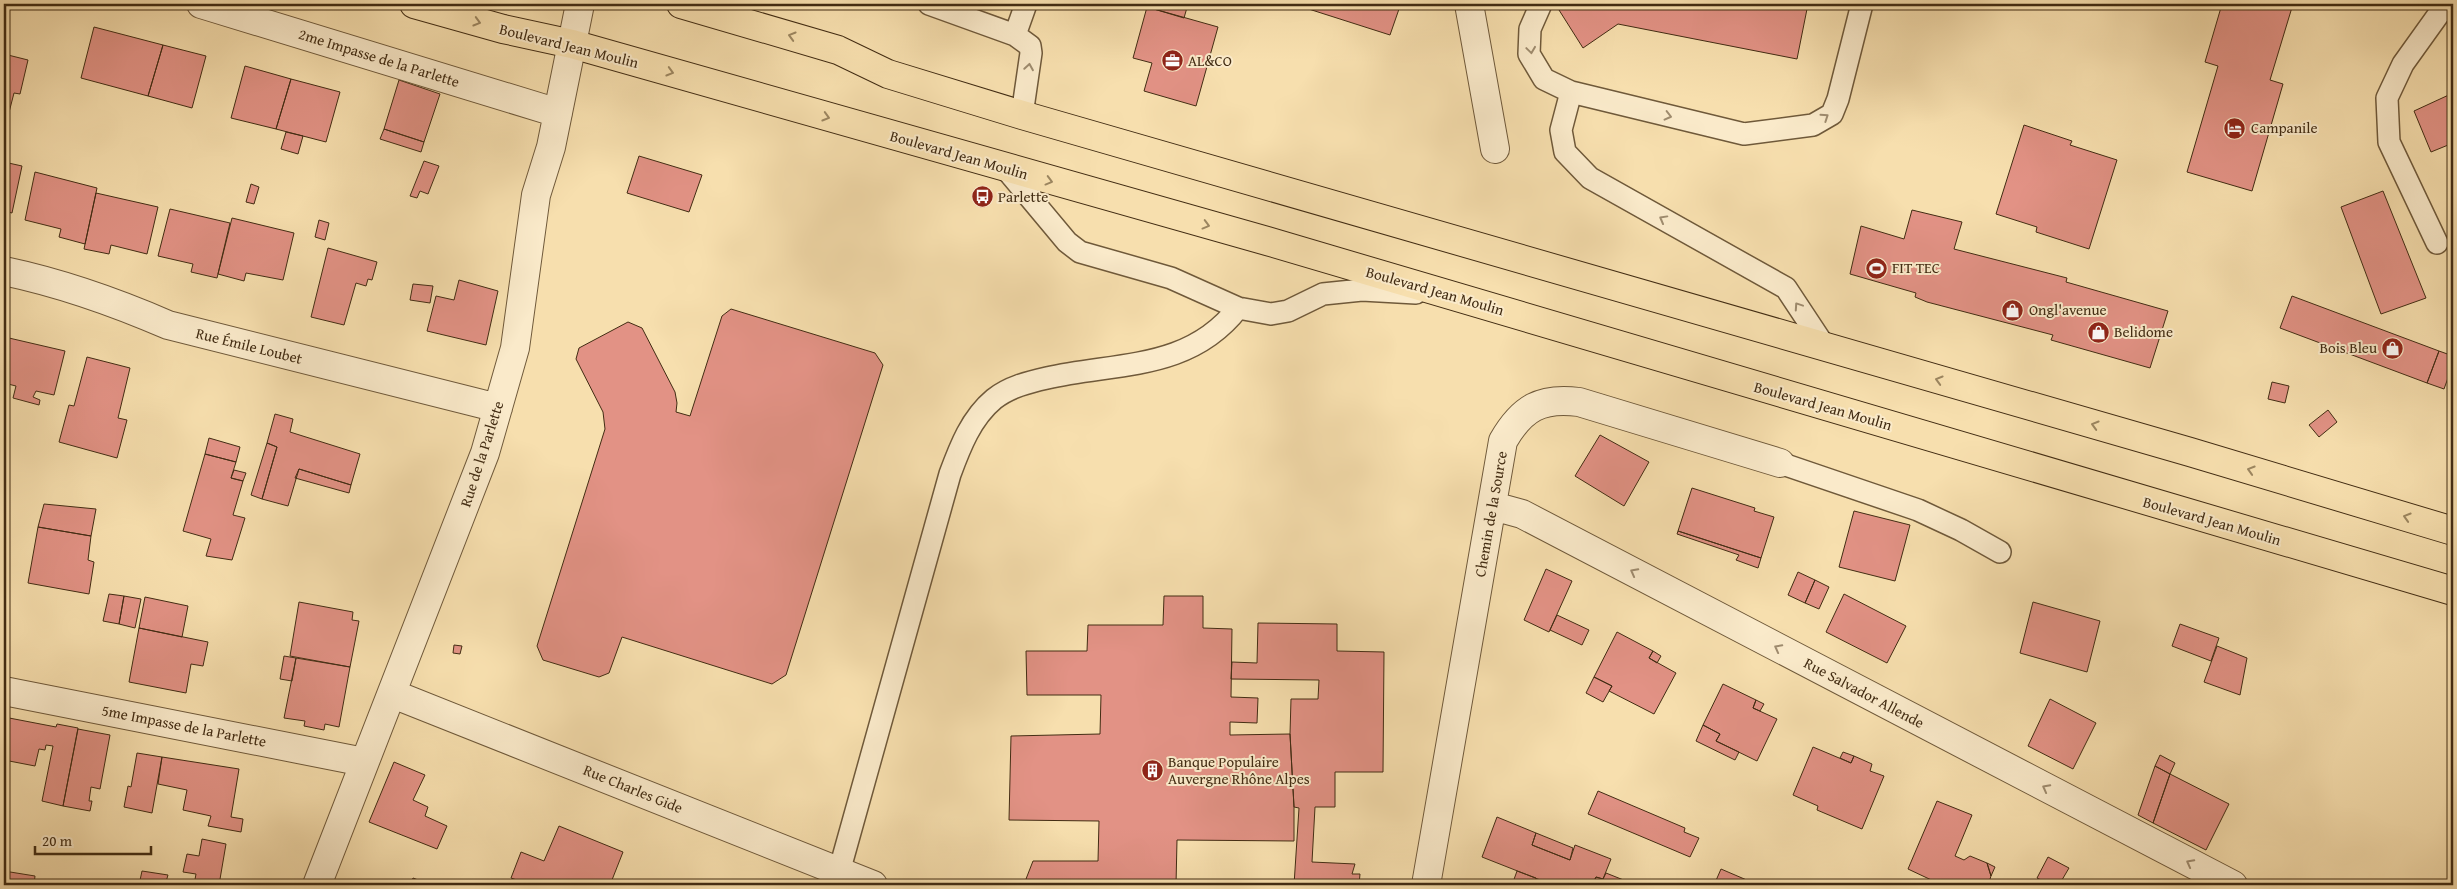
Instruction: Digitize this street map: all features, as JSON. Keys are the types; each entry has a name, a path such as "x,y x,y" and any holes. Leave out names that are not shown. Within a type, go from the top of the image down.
{"main road":[{"name":"Boulevard Jean Moulin","path":"414,4 503,30 572,44 1444,294 2453,591"},
{"path":"681,4 838,50 888,74 1022,115 2453,531"}],"street":[{"name":"2me Impasse de la Parlette","path":"201,4 558,113"},
{"name":"Rue de la Parlette","path":"317,885 364,762 393,694 485,453 515,348 536,195 551,147 580,4"},
{"path":"1469,4 1496,149"},
{"name":"Rue Émile Loubet","path":"4,271 43,279 78,290 122,305 168,325 498,408"},
{"name":"Chemin de la Source","path":"1426,885 1503,441 1514,422 1538,404 1558,399 1579,402 1780,463"},
{"name":"Rue Salvador Allende","path":"1493,506 1522,514 2233,885"},
{"name":"5me Impasse de la Parlette","path":"4,691 364,762"},
{"name":"Rue Charles Gide","path":"393,694 873,885"}],"lane":[{"path":"929,4 1015,35 1030,46 1031,53 1022,115"},
{"path":"1015,35 1026,4"},
{"path":"1541,4 1530,28 1529,54 1544,79 1571,92 1744,134 1813,125 1832,114 1838,99 1862,4"},
{"path":"2436,243 2390,142 2387,98 2403,64 2446,4"},
{"path":"1571,92 1561,130 1565,152 1590,178 1786,288 1825,347"},
{"path":"1006,169 1066,242 1080,252 1171,278 1238,308 1270,314 1288,311 1323,294 1362,290 1444,294"},
{"path":"839,872 950,474 960,446 978,415 995,398 1024,383 1061,375 1134,365 1174,355 1207,338 1225,324 1238,308"},
{"path":"1780,463 1918,510 1961,530 2000,552"}],"building":[{"path":"1148,4 1188,4 1184,18 1147,7"},
{"path":"1293,4 1384,4 1399,9 1390,35"},
{"path":"1568,4 1808,4 1797,59 1618,24 1583,48 1559,10"},
{"name":"Campanile","path":"2222,4 2293,4 2270,80 2283,84 2252,191 2187,172 2218,66 2205,62"},
{"path":"1147,7 1218,27 1196,106 1144,91 1152,63 1133,58"},
{"path":"94,27 163,45 148,96 81,78"},
{"path":"163,45 206,56 192,108 148,96"},
{"path":"4,54 28,60 20,94 14,93 5,128"},
{"path":"245,66 291,79 276,129 231,118"},
{"path":"291,79 340,92 326,142 276,129"},
{"path":"399,80 440,94 424,142 384,129"},
{"path":"2453,93 2453,143 2431,152 2414,111"},
{"path":"2024,125 2072,141 2070,145 2117,160 2089,249 2036,232 2037,227 1996,214"},
{"path":"384,129 424,142 421,152 380,139"},
{"path":"286,132 303,136 298,154 281,149"},
{"path":"639,156 702,175 689,212 627,193"},
{"path":"424,161 439,166 428,194 420,191 417,198 410,196"},
{"path":"4,162 22,166 12,213 4,211"},
{"path":"35,172 97,188 85,244 59,237 61,229 25,220"},
{"path":"251,184 259,187 254,204 246,202"},
{"path":"2383,191 2426,298 2381,314 2341,207"},
{"path":"96,193 158,207 147,254 111,245 109,254 84,249"},
{"path":"170,209 230,223 217,278 191,272 193,264 158,256"},
{"path":"1912,210 1962,222 1954,249 2067,278 2066,282 2168,311 2150,368 2051,340 2053,335 1927,302 1915,297 1916,293 1850,274 1861,226 1904,239"},
{"path":"232,218 294,233 283,280 246,273 244,281 218,274"},
{"path":"319,220 329,223 325,240 315,237"},
{"path":"328,248 377,262 372,280 368,279 366,286 356,283 344,325 311,317"},
{"path":"459,280 498,291 486,345 427,331 436,296 454,300"},
{"path":"413,284 433,286 430,303 410,300"},
{"path":"2292,296 2439,351 2427,383 2280,328"},
{"path":"731,309 875,353 883,365 786,675 772,684 622,637 609,673 599,677 543,660 537,646 605,429 603,412 576,359 579,348 628,322 642,328 675,392 676,412 690,416 722,316"},
{"path":"9,338 65,351 54,395 36,391 33,397 40,400 39,405 13,398 16,386 4,383 4,360"},
{"path":"2439,351 2453,356 2453,364 2444,389 2427,383"},
{"path":"87,357 130,368 118,418 127,420 117,458 59,442 69,405 74,406"},
{"path":"2272,382 2289,386 2285,403 2268,399"},
{"path":"2328,410 2337,422 2319,437 2309,425"},
{"path":"275,414 293,419 290,432 360,454 351,485 299,469 288,506 262,499 277,447 267,443"},
{"path":"1600,435 1649,462 1624,506 1575,476"},
{"path":"209,438 240,447 236,462 205,454"},
{"path":"267,443 277,447 262,499 251,495"},
{"path":"205,454 236,462 231,478 243,481 233,515 245,518 232,560 206,556 211,539 183,531"},
{"path":"299,469 351,485 349,493 295,478"},
{"path":"234,470 246,473 243,481 231,478"},
{"path":"1692,488 1755,508 1754,511 1774,517 1761,558 1678,531"},
{"path":"44,504 96,509 91,536 38,527"},
{"path":"1854,511 1910,525 1895,581 1839,567"},
{"path":"38,527 91,536 88,560 94,562 89,594 28,583"},
{"path":"1678,531 1761,558 1758,568 1736,560 1739,555 1677,534"},
{"path":"1546,569 1572,581 1549,632 1524,620"},
{"path":"1798,572 1815,580 1805,603 1788,595"},
{"path":"1815,580 1829,587 1819,609 1805,603"},
{"path":"109,594 124,596 119,624 103,621"},
{"path":"1844,594 1906,626 1887,663 1826,632"},
{"path":"124,596 141,599 135,628 119,624"},
{"name":"Banque Populaire Auvergne Rhône Alpes","path":"1164,596 1203,596 1203,628 1232,629 1231,697 1258,698 1257,723 1230,722 1230,735 1290,734 1294,841 1177,840 1176,885 1041,885 1026,879 1033,861 1098,861 1099,821 1009,820 1011,736 1100,734 1101,695 1027,695 1026,651 1087,651 1088,625 1163,625"},
{"path":"145,597 188,606 182,637 139,628"},
{"path":"299,602 353,612 352,620 359,621 350,667 290,656"},
{"path":"2033,602 2100,621 2087,672 2020,653"},
{"path":"1557,615 1589,630 1582,645 1550,630"},
{"path":"1258,623 1337,624 1337,651 1384,652 1383,772 1335,772 1335,807 1315,807 1312,862 1355,864 1352,874 1360,874 1359,885 1294,885 1299,808 1294,807 1290,734 1291,699 1318,699 1319,680 1231,679 1232,662 1257,663"},
{"path":"2180,624 2219,638 2211,661 2172,646"},
{"path":"139,628 208,642 203,666 191,664 186,693 129,682"},
{"path":"1617,632 1653,651 1649,658 1676,673 1654,714 1609,691 1612,686 1594,677"},
{"path":"454,645 462,646 460,654 453,653"},
{"path":"2217,646 2247,658 2240,695 2204,682"},
{"path":"1653,651 1661,656 1657,663 1649,658"},
{"path":"284,656 296,658 292,681 280,679"},
{"path":"296,658 350,667 339,727 325,724 324,730 304,726 305,721 284,718"},
{"path":"1594,677 1612,686 1603,702 1586,693"},
{"path":"1723,684 1756,700 1753,708 1777,719 1757,761 1716,741 1720,734 1703,725"},
{"path":"2050,699 2096,723 2073,769 2028,746"},
{"path":"1756,700 1764,704 1760,711 1753,708"},
{"path":"4,717 56,727 57,724 78,728 63,806 42,801 53,746 46,745 45,750 39,749 35,766 4,760"},
{"path":"1703,725 1720,734 1716,741 1739,752 1735,760 1696,741"},
{"path":"78,729 110,735 100,789 91,787 89,801 92,801 90,811 63,806"},
{"path":"1813,747 1851,763 1854,756 1872,764 1870,771 1884,776 1862,829 1817,810 1818,806 1793,795"},
{"path":"1843,752 1854,756 1851,763 1840,758"},
{"path":"137,753 162,757 152,813 124,807 128,786 131,787"},
{"path":"2160,755 2175,763 2170,774 2155,766"},
{"path":"162,757 239,769 231,817 243,819 241,832 208,826 211,816 183,810 187,790 158,784"},
{"path":"394,762 425,775 413,800 428,807 425,816 447,826 437,849 369,822"},
{"path":"2155,766 2170,774 2153,823 2138,815"},
{"path":"2170,774 2229,804 2206,850 2153,823"},
{"path":"1598,791 1685,828 1684,832 1699,838 1690,857 1588,814"},
{"path":"1937,801 1972,815 1955,856 1964,860 1970,856 1987,863 1991,876 1988,885 1942,885 1908,869"},
{"path":"1497,817 1536,833 1532,845 1570,860 1575,845 1611,859 1603,879 1596,877 1592,885 1553,885 1482,857"},
{"path":"559,826 623,852 610,885 531,885 511,878 521,852 544,861"},
{"path":"1536,833 1573,848 1570,860 1532,845"},
{"path":"202,839 226,844 219,885 194,885 196,874 183,872 187,854 199,856"},
{"path":"2048,857 2069,868 2059,885 2051,885 2037,878"},
{"path":"1987,863 1995,867 1991,876"},
{"path":"1721,869 1756,884 1756,885 1714,885"},
{"path":"4,871 35,876 34,885 4,885"},
{"path":"142,871 168,875 165,885 139,885"},
{"path":"1517,871 1536,878 1533,885 1512,885"},
{"path":"1606,873 1636,885 1592,885 1596,877 1603,879"},
{"path":"413,878 431,885 410,885"}],"place":[{"name":"AL&CO","path":"1172,61"},
{"name":"Campanile","path":"2235,128"},
{"name":"Parlette","path":"982,197"},
{"name":"FIT TEC","path":"1876,268"},
{"name":"Ongl'avenue","path":"2013,310"},
{"name":"Belidome","path":"2098,332"},
{"name":"Bois Bleu","path":"2393,348"},
{"name":"Banque Populaire Auvergne Rhône Alpes","path":"1152,771"}]}
